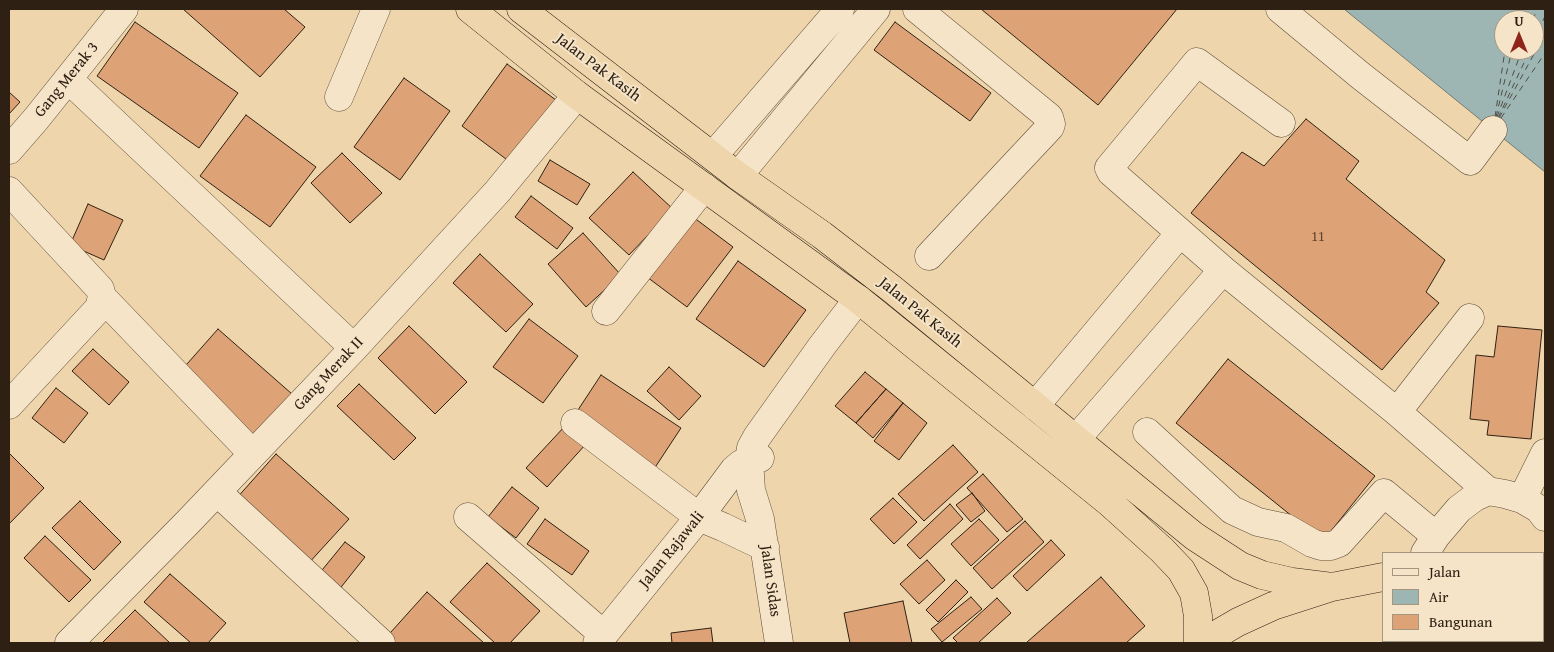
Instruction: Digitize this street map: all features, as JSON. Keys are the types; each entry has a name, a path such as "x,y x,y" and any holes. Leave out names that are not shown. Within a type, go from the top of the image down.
{"highway":[{"name":"Jalan Pak Kasih","path":"470,9 577,95 865,305 1110,503 1162,550 1181,570 1194,593 1200,643"},
{"name":"Jalan Pak Kasih","path":"520,9 738,176 822,235 892,289 1194,536 1240,566 1262,575 1292,582 1332,587"},
{"path":"1200,643 1238,622 1273,606 1332,587 1378,580"}],"street":[{"name":"Gang Merak 3","path":"9,150 124,9"},
{"path":"339,97 376,9"},
{"path":"713,156 840,9"},
{"path":"738,176 876,9"},
{"path":"916,9 1049,117 1051,124 929,256"},
{"path":"1280,9 1361,76 1470,161 1493,130"},
{"path":"1280,123 1197,62 1109,168 1111,172 1222,270 1397,412 1488,491 1522,499 1538,509 1545,517"},
{"path":"68,79 354,348"},
{"name":"Gang Merak II","path":"69,643 217,492 354,348 497,192 577,95"},
{"path":"606,311 704,187"},
{"path":"9,191 100,289 102,297 99,308 9,405"},
{"path":"1035,406 1180,233"},
{"path":"1076,439 1222,270"},
{"path":"102,297 253,454"},
{"name":"Jalan Rajawali","path":"600,639 699,518 734,470 741,464 757,460 782,432 836,355 865,305"},
{"path":"1397,412 1470,318"},
{"path":"575,423 699,518 765,547"},
{"path":"1147,432 1232,510 1258,522 1286,528 1321,546 1331,546 1339,543 1384,493 1430,545 1459,509 1488,491"},
{"path":"1522,499 1545,453"},
{"name":"Jalan Sidas","path":"757,460 762,483 760,519 779,643"},
{"path":"217,492 381,643"},
{"path":"468,518 581,615 600,639"}],"water":[{"path":"1344,9 1545,9 1545,172"}],"building":[{"path":"183,9 284,9 305,27 260,77"},
{"path":"981,9 1177,9 1098,105"},
{"path":"135,22 238,93 199,148 97,76"},
{"path":"895,22 991,93 970,121 874,50"},
{"path":"507,64 560,103 514,165 462,126"},
{"path":"404,78 450,111 400,180 354,147"},
{"path":"9,92 20,102 9,114"},
{"path":"246,115 316,167 270,227 200,176"},
{"path":"1306,119 1359,161 1346,179 1445,260 1426,292 1439,303 1382,370 1191,213 1242,152 1264,166"},
{"path":"342,153 382,193 350,223 311,183"},
{"path":"550,160 590,184 577,205 538,181"},
{"path":"633,172 673,209 629,255 589,218"},
{"path":"531,196 573,228 557,249 515,217"},
{"path":"88,204 123,220 104,260 70,245"},
{"path":"689,214 733,247 687,307 643,274"},
{"path":"583,233 621,275 586,307 548,264"},
{"path":"480,254 533,304 506,332 453,283"},
{"path":"738,261 806,310 764,367 696,319"},
{"path":"529,319 578,356 543,403 493,367"},
{"path":"409,326 467,382 435,414 378,358"},
{"path":"1498,326 1542,330 1531,439 1487,435 1489,421 1470,419 1476,355 1494,357"},
{"path":"218,329 292,394 253,438 179,373"},
{"path":"93,349 129,382 109,405 72,371"},
{"path":"1228,359 1375,476 1323,541 1176,423"},
{"path":"669,367 701,396 679,420 647,391"},
{"path":"865,372 886,389 856,423 835,406"},
{"path":"601,375 681,428 654,469 574,416"},
{"path":"359,384 416,438 394,460 337,406"},
{"path":"56,388 88,413 64,443 32,418"},
{"path":"886,389 903,403 873,438 856,423"},
{"path":"903,403 927,423 899,460 874,441"},
{"path":"565,426 586,444 547,487 526,468"},
{"path":"953,445 978,472 924,521 898,494"},
{"path":"9,453 44,488 9,524"},
{"path":"276,454 349,519 307,565 235,500"},
{"path":"983,474 1023,519 1007,532 967,488"},
{"path":"512,487 539,508 516,538 488,517"},
{"path":"972,493 985,511 971,522 956,505"},
{"path":"893,498 917,522 894,544 870,519"},
{"path":"80,501 121,542 94,570 52,528"},
{"path":"950,504 963,519 920,559 907,545"},
{"path":"545,519 589,551 572,575 527,544"},
{"path":"979,519 999,540 971,566 951,544"},
{"path":"1025,521 1044,542 992,589 973,568"},
{"path":"45,536 91,580 69,602 24,558"},
{"path":"1051,540 1065,555 1027,591 1013,576"},
{"path":"345,542 365,557 338,591 318,575"},
{"path":"927,560 945,580 919,604 900,584"},
{"path":"487,563 540,611 510,643 495,643 450,602"},
{"path":"170,574 226,623 208,643 191,643 144,602"},
{"path":"1101,577 1145,626 1126,643 1026,643"},
{"path":"956,580 968,592 938,622 926,610"},
{"path":"427,592 484,643 382,642"},
{"path":"971,597 982,609 942,642 931,629"},
{"path":"997,598 1011,613 978,643 958,643 953,638"},
{"path":"903,601 912,643 850,643 844,613"},
{"path":"135,610 170,643 102,643"},
{"path":"711,628 713,643 672,643 671,633"}],"ferry route":[{"path":"1499,118 1545,34"},
{"path":"1501,118 1545,53"},
{"path":"1495,117 1504,60"},
{"path":"1496,117 1510,60"},
{"path":"1497,117 1518,60"},
{"path":"1498,118 1525,60"}]}
